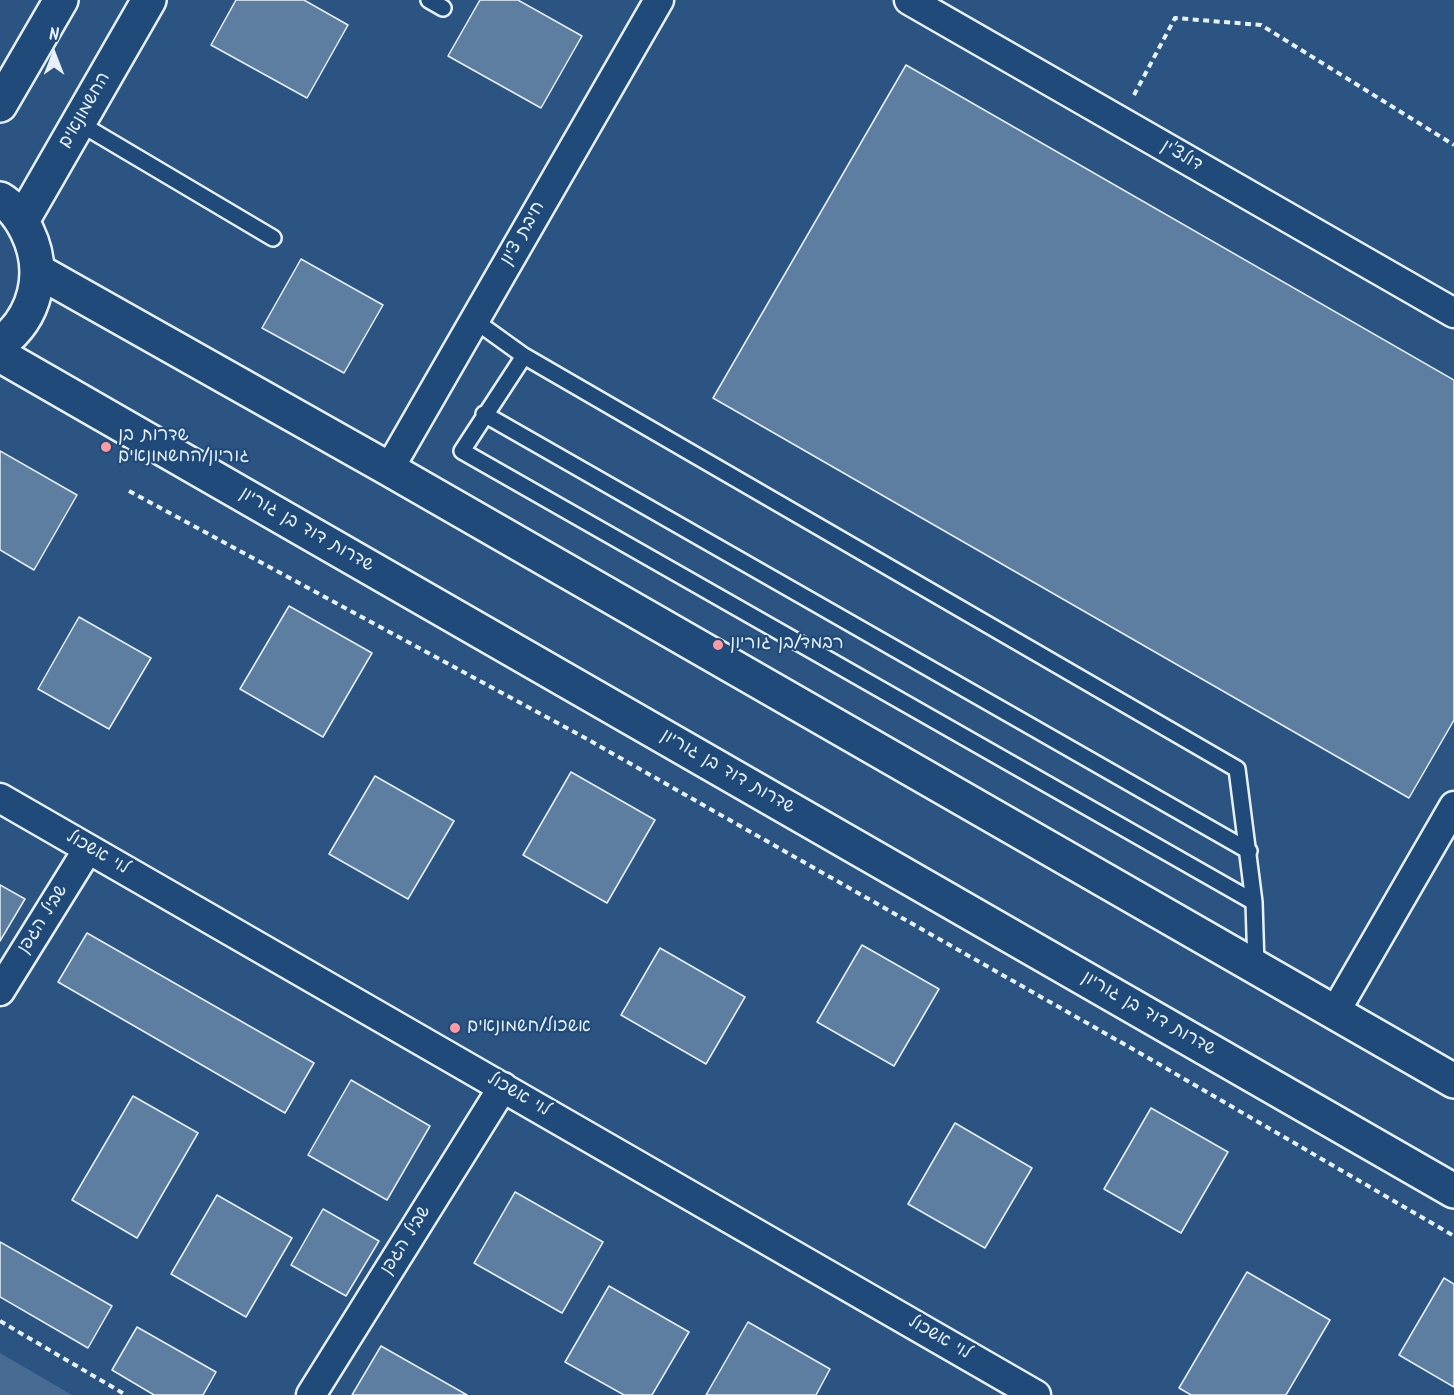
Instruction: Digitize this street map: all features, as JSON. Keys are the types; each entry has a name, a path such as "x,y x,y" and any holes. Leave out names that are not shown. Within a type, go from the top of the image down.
{"main road":[{"path":"0,105 61,0"},
{"name":"החשמונאים","path":"11,210 79,123 149,0"},
{"path":"0,344 11,336 26,317 35,294 38,271 33,245 11,210"},
{"path":"38,271 389,469 1454,1080"},
{"name":"שדרות דוד בן גוריון","path":"0,355 1454,1191"}],"street":[{"name":"חיבת ציון","path":"389,469 659,0"},
{"name":"דולצ'ין","path":"909,0 1454,313"},
{"name":"לוי אשכול","path":"0,798 1036,1395"},
{"path":"1335,1012 1454,806"},
{"name":"שביל הגפן","path":"0,992 88,849"},
{"name":"שביל הגפן","path":"311,1395 503,1087"}],"lane":[{"path":"429,0 443,8"},
{"path":"79,123 273,238"},
{"path":"474,320 524,356 1236,769 1249,851 1254,902 1256,966"},
{"path":"524,356 462,451 1254,902"},
{"path":"484,414 1249,851"}],"path":[{"path":"1120,121 1174,18 1261,25 1454,145"},
{"path":"129,491 598,745 1138,1052 1454,1236"},
{"path":"0,1321 126,1395"}],"shaded area":[{"path":"0,1353 72,1395 0,1395"}],"building":[{"path":"236,0 304,0 348,25 307,98 211,45"},
{"path":"480,0 518,0 582,36 541,108 448,56"},
{"path":"906,65 1454,380 1454,720 1409,798 713,398"},
{"path":"301,259 383,305 344,373 262,328"},
{"path":"0,451 77,495 34,570 0,550"},
{"path":"289,606 372,653 323,737 240,689"},
{"path":"79,617 151,658 109,729 38,689"},
{"path":"571,772 655,820 607,903 523,855"},
{"path":"375,776 454,821 408,899 329,854"},
{"path":"0,885 25,899 0,941"},
{"path":"87,933 314,1063 285,1113 58,982"},
{"path":"862,945 939,989 894,1066 817,1022"},
{"path":"660,948 745,997 706,1064 621,1015"},
{"path":"351,1080 430,1126 387,1200 308,1155"},
{"path":"133,1096 198,1133 137,1238 72,1200"},
{"path":"1151,1108 1228,1152 1181,1233 1104,1189"},
{"path":"955,1123 1032,1168 985,1248 908,1204"},
{"path":"515,1192 603,1242 562,1313 474,1263"},
{"path":"217,1195 292,1238 246,1317 171,1274"},
{"path":"323,1209 379,1241 346,1296 291,1265"},
{"path":"0,1242 112,1306 88,1348 0,1297"},
{"path":"1247,1272 1330,1320 1286,1395 1191,1395 1179,1388"},
{"path":"1444,1278 1454,1284 1454,1387 1399,1355"},
{"path":"609,1286 689,1332 652,1395 624,1395 565,1362"},
{"path":"748,1322 830,1369 816,1395 706,1395"},
{"path":"137,1327 216,1372 203,1395 154,1395 112,1370"},
{"path":"381,1346 467,1395 352,1395"}],"place":[{"name":"שדרות בן גוריון/החשמונאים","path":"106,447"},
{"name":"רבמד/בן גוריון","path":"718,645"},
{"name":"אשכול/חשמונאים","path":"455,1028"}]}
